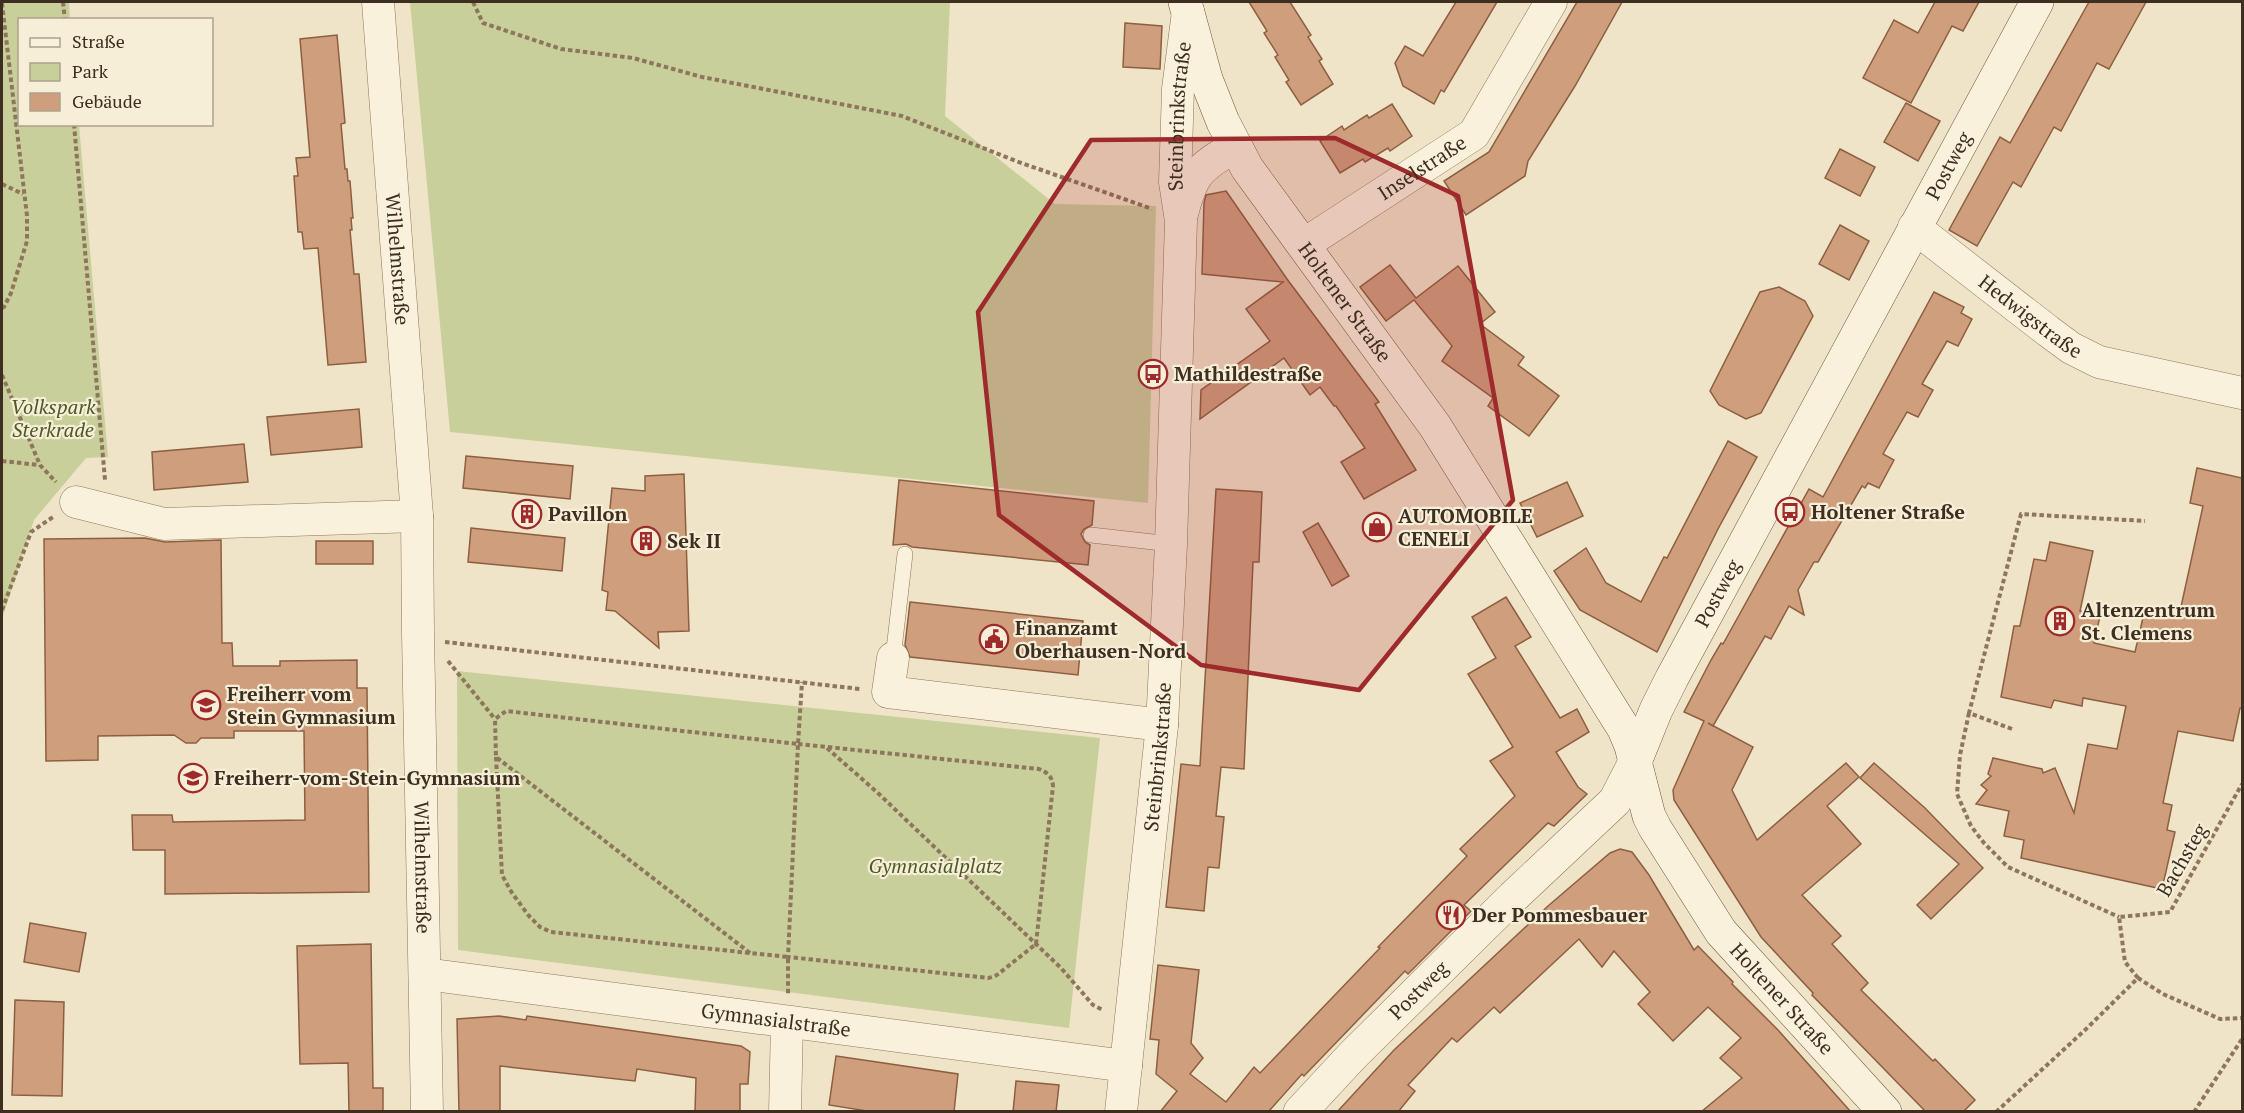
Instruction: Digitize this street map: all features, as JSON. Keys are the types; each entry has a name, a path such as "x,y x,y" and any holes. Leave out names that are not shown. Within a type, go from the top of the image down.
{"main road":[{"name":"Postweg","path":"1300,1112 1346,1063 1513,897 1616,801 1672,678 2037,2"},
{"name":"Holtener Straße","path":"1186,7 1206,79 1235,146 1248,168 1435,426 1614,713 1627,737 1649,816 1655,828 1721,932 1885,1112"}],"street":[{"name":"Wilhelmstraße","path":"378,2 424,637 427,1112"},
{"name":"Inselstraße","path":"1303,245 1474,134 1551,2"},
{"name":"Steinbrinkstraße","path":"1121,1112 1162,725 1171,543 1181,221 1175,182 1178,89 1186,7"},
{"name":"Steinbrinkstraße","path":"1181,221 1193,180 1202,167 1235,146"},
{"name":"Hedwigstraße","path":"1914,227 2071,348 2099,362 2163,378 2242,393"},
{"path":"76,502 164,524 417,516"},
{"path":"893,658 888,692 1162,725"},
{"name":"Gymnasialstraße","path":"425,974 1126,1066"},
{"path":"784,1112 787,1022"}],"lane":[{"path":"1091,535 1171,543"},
{"path":"893,658 905,554"}],"path":[{"path":"63,2 65,18"},
{"path":"473,2 483,23 561,50 633,58 702,77 902,117 1181,221"},
{"path":"2,3 27,216 27,241 11,293 2,308"},
{"path":"74,126 108,511"},
{"path":"2,184 24,195"},
{"path":"2,375 40,465 76,502 31,532 2,610"},
{"path":"2,461 40,465"},
{"path":"2145,521 2020,514 1969,713 1960,755 1958,794 1971,826 2008,867 2119,917 2124,962 2138,978 2163,994 2220,1019 2242,1018"},
{"path":"424,637 888,692"},
{"path":"424,637 495,719 502,875 512,893 540,927 551,932 989,978 997,975 1036,944 1053,786 1052,779 1047,772 1039,769 506,711 495,719"},
{"path":"787,1022 788,957 802,682"},
{"path":"1969,713 2012,729"},
{"path":"826,747 879,794 1062,968 1097,1009 1131,1013"},
{"path":"495,757 750,953"},
{"name":"Bachsteg","path":"2119,917 2170,912 2242,784"},
{"path":"1996,1112 2138,978"},
{"path":"2193,1112 2242,1039"}],"highlighted area":[{"path":"1335,138 1458,196 1513,500 1359,690 1201,665 999,515 978,312 1091,140"}],"green space":[{"name":"Volkspark Sterkrade","path":"2,2 69,2 70,18 18,18 18,126 79,126 108,457 86,458 34,520 2,619"},
{"path":"410,2 950,2 945,116 1055,204 1156,206 1148,503 450,432"},
{"name":"Gymnasialplatz","path":"457,671 1100,738 1069,1028 458,950"}],"building":[{"path":"1249,2 1290,2 1311,35 1308,37 1322,59 1319,61 1333,84 1301,105 1286,82 1289,80 1275,57 1278,55 1264,33 1267,31"},
{"path":"1456,2 1497,2 1444,92 1441,90 1434,104 1403,86 1395,63 1405,46 1423,56"},
{"path":"1577,2 1622,2 1575,86 1528,161 1525,176 1466,215 1444,181 1489,152"},
{"path":"1935,2 1979,2 1963,31 1952,26 1911,103 1863,78 1894,20 1918,33"},
{"path":"2089,2 2146,2 2109,69 2097,63 2061,131 2054,127 2021,187 2013,182 1977,246 1949,230 2000,137 2010,143"},
{"path":"1125,23 1162,26 1160,69 1123,67"},
{"path":"337,35 345,123 341,124 353,218 351,218 352,230 350,230 354,274 359,274 366,362 328,365 318,248 304,249 302,232 298,232 294,176 298,176 296,158 310,157 300,39"},
{"path":"1906,103 1940,121 1918,161 1884,142"},
{"path":"1392,104 1412,136 1390,151 1388,148 1365,162 1363,159 1340,173 1320,141 1342,126 1344,130 1367,115 1369,118"},
{"path":"1840,149 1875,167 1860,196 1825,178"},
{"path":"1226,191 1287,279 1379,402 1375,404 1416,470 1364,499 1341,462 1365,448 1320,387 1310,395 1284,358 1200,419 1201,390 1270,341 1246,309 1283,282 1202,274 1206,195"},
{"path":"1840,225 1869,241 1849,280 1819,264"},
{"path":"1390,265 1416,298 1458,266 1495,312 1480,324 1524,357 1518,365 1559,396 1529,436 1488,406 1493,398 1442,361 1452,346 1414,300 1386,321 1360,287"},
{"path":"1779,287 1805,301 1813,316 1761,413 1746,419 1719,405 1710,391 1760,292"},
{"path":"1934,292 1964,307 1961,313 1972,319 1958,346 1947,341 1922,384 1933,390 1918,417 1907,412 1883,454 1894,460 1879,488 1868,483 1865,488 1862,486 1818,562 1814,562 1798,590 1804,615 1789,606 1771,639 1765,636 1713,726 1753,747 1732,790 1757,840 1846,763 1859,777 1827,806 1861,844 1802,895 1841,936 1832,944 1868,983 1861,990 1975,1100 1963,1112 1926,1112 1812,995 1813,993 1761,937 1674,800 1673,790 1704,721 1684,712 1711,660 1721,643 1723,644 1809,489 1823,497"},
{"path":"359,409 362,447 271,455 267,417"},
{"path":"1728,441 1757,457 1718,529 1657,652 1580,610 1554,571 1586,548 1606,583 1641,602 1664,557 1667,558"},
{"path":"244,444 248,482 154,490 152,452"},
{"path":"466,456 573,466 570,499 463,488"},
{"path":"2197,468 2242,478 2242,708 2240,708 2233,741 2178,731 2163,803 2172,805 2167,830 2175,832 2162,889 2021,858 2024,840 2004,836 2009,811 1976,804 1987,790 1981,785 1991,776 1988,774 1993,758 2042,769 2043,773 2055,768 2074,813 2088,744 2117,749 2126,706 2083,698 2082,706 2054,700 2051,708 2001,697 2014,626 2020,626 2034,559 2046,561 2050,542 2093,551 2080,611 2100,616 2094,643 2135,652 2145,609 2179,616 2203,506 2190,503"},
{"name":"Sek II","path":"684,474 689,631 658,632 659,648 615,611 606,610 608,592 602,590 612,488 645,491 645,476"},
{"path":"899,480 1094,501 1092,525 1084,529 1081,534 1085,542 1090,545 1088,565 912,547 906,544 893,545"},
{"path":"1567,482 1583,516 1537,537 1520,503"},
{"path":"1216,489 1262,492 1259,562 1253,562 1244,769 1221,767 1216,816 1224,817 1219,868 1208,867 1204,911 1166,907 1181,764 1200,766"},
{"path":"1318,523 1349,576 1332,586 1303,532"},
{"path":"471,528 565,538 562,571 468,562"},
{"name":"Freiherr vom Stein Gymnasium","path":"145,538 165,542 221,540 222,643 232,643 233,666 280,666 280,661 357,660 357,688 367,688 369,892 165,894 165,850 133,850 132,815 172,815 173,822 305,820 304,731 234,731 234,738 201,738 196,743 186,743 174,735 98,736 98,760 46,761 44,539"},
{"path":"316,541 373,541 373,564 316,564"},
{"path":"1506,597 1531,637 1515,646 1560,718 1577,709 1589,732 1556,752 1578,787 1587,794 1554,826 1548,823 1464,905 1471,911 1408,974 1405,971 1304,1076 1302,1074 1268,1112 1160,1112 1177,1091 1156,1074 1159,1040 1150,1039 1158,965 1199,970 1191,1043 1203,1058 1190,1074 1226,1102 1254,1067 1260,1073 1467,856 1460,849 1515,796 1490,761 1513,747 1468,674 1496,658 1472,617"},
{"name":"Finanzamt Oberhausen-Nord","path":"910,602 1083,621 1078,675 910,657 905,645"},
{"path":"1874,763 1925,808 1983,868 1931,919 1917,905 1959,864 1860,778"},
{"path":"1620,849 1632,852 1649,875 1694,950 1698,946 1733,982 1732,984 1778,1030 1851,1112 1701,1112 1742,1078 1720,1058 1741,1038 1708,1007 1673,1041 1638,1004 1650,992 1614,951 1602,967 1579,939 1500,1013 1494,1007 1457,1042 1452,1038 1408,1085 1415,1091 1398,1112 1337,1112 1394,1050 1548,906 1610,853"},
{"path":"30,923 86,933 79,972 24,962"},
{"path":"371,944 373,1088 383,1088 383,1112 349,1112 348,1063 300,1064 297,946"},
{"path":"15,1000 64,1002 62,1096 12,1095"},
{"path":"499,1016 526,1020 527,1016 741,1046 750,1052 748,1084 740,1084 740,1112 695,1112 696,1078 637,1069 635,1081 500,1066 500,1112 459,1112 457,1019"},
{"path":"836,1056 958,1074 954,1112 873,1112 829,1105"},
{"path":"1016,1081 1059,1085 1056,1112 1013,1112"}],"place":[{"name":"Mathildestraße","path":"1153,374"},
{"name":"Holtener Straße","path":"1790,512"},
{"name":"Pavillon","path":"527,514"},
{"name":"AUTOMOBILE CENELI","path":"1377,527"},
{"name":"Sek II","path":"646,541"},
{"name":"Altenzentrum St. Clemens","path":"2060,621"},
{"name":"Finanzamt Oberhausen-Nord","path":"994,639"},
{"name":"Freiherr vom Stein Gymnasium","path":"206,705"},
{"name":"Freiherr-vom-Stein-Gymnasium","path":"193,778"},
{"name":"Der Pommesbauer","path":"1451,915"}]}
